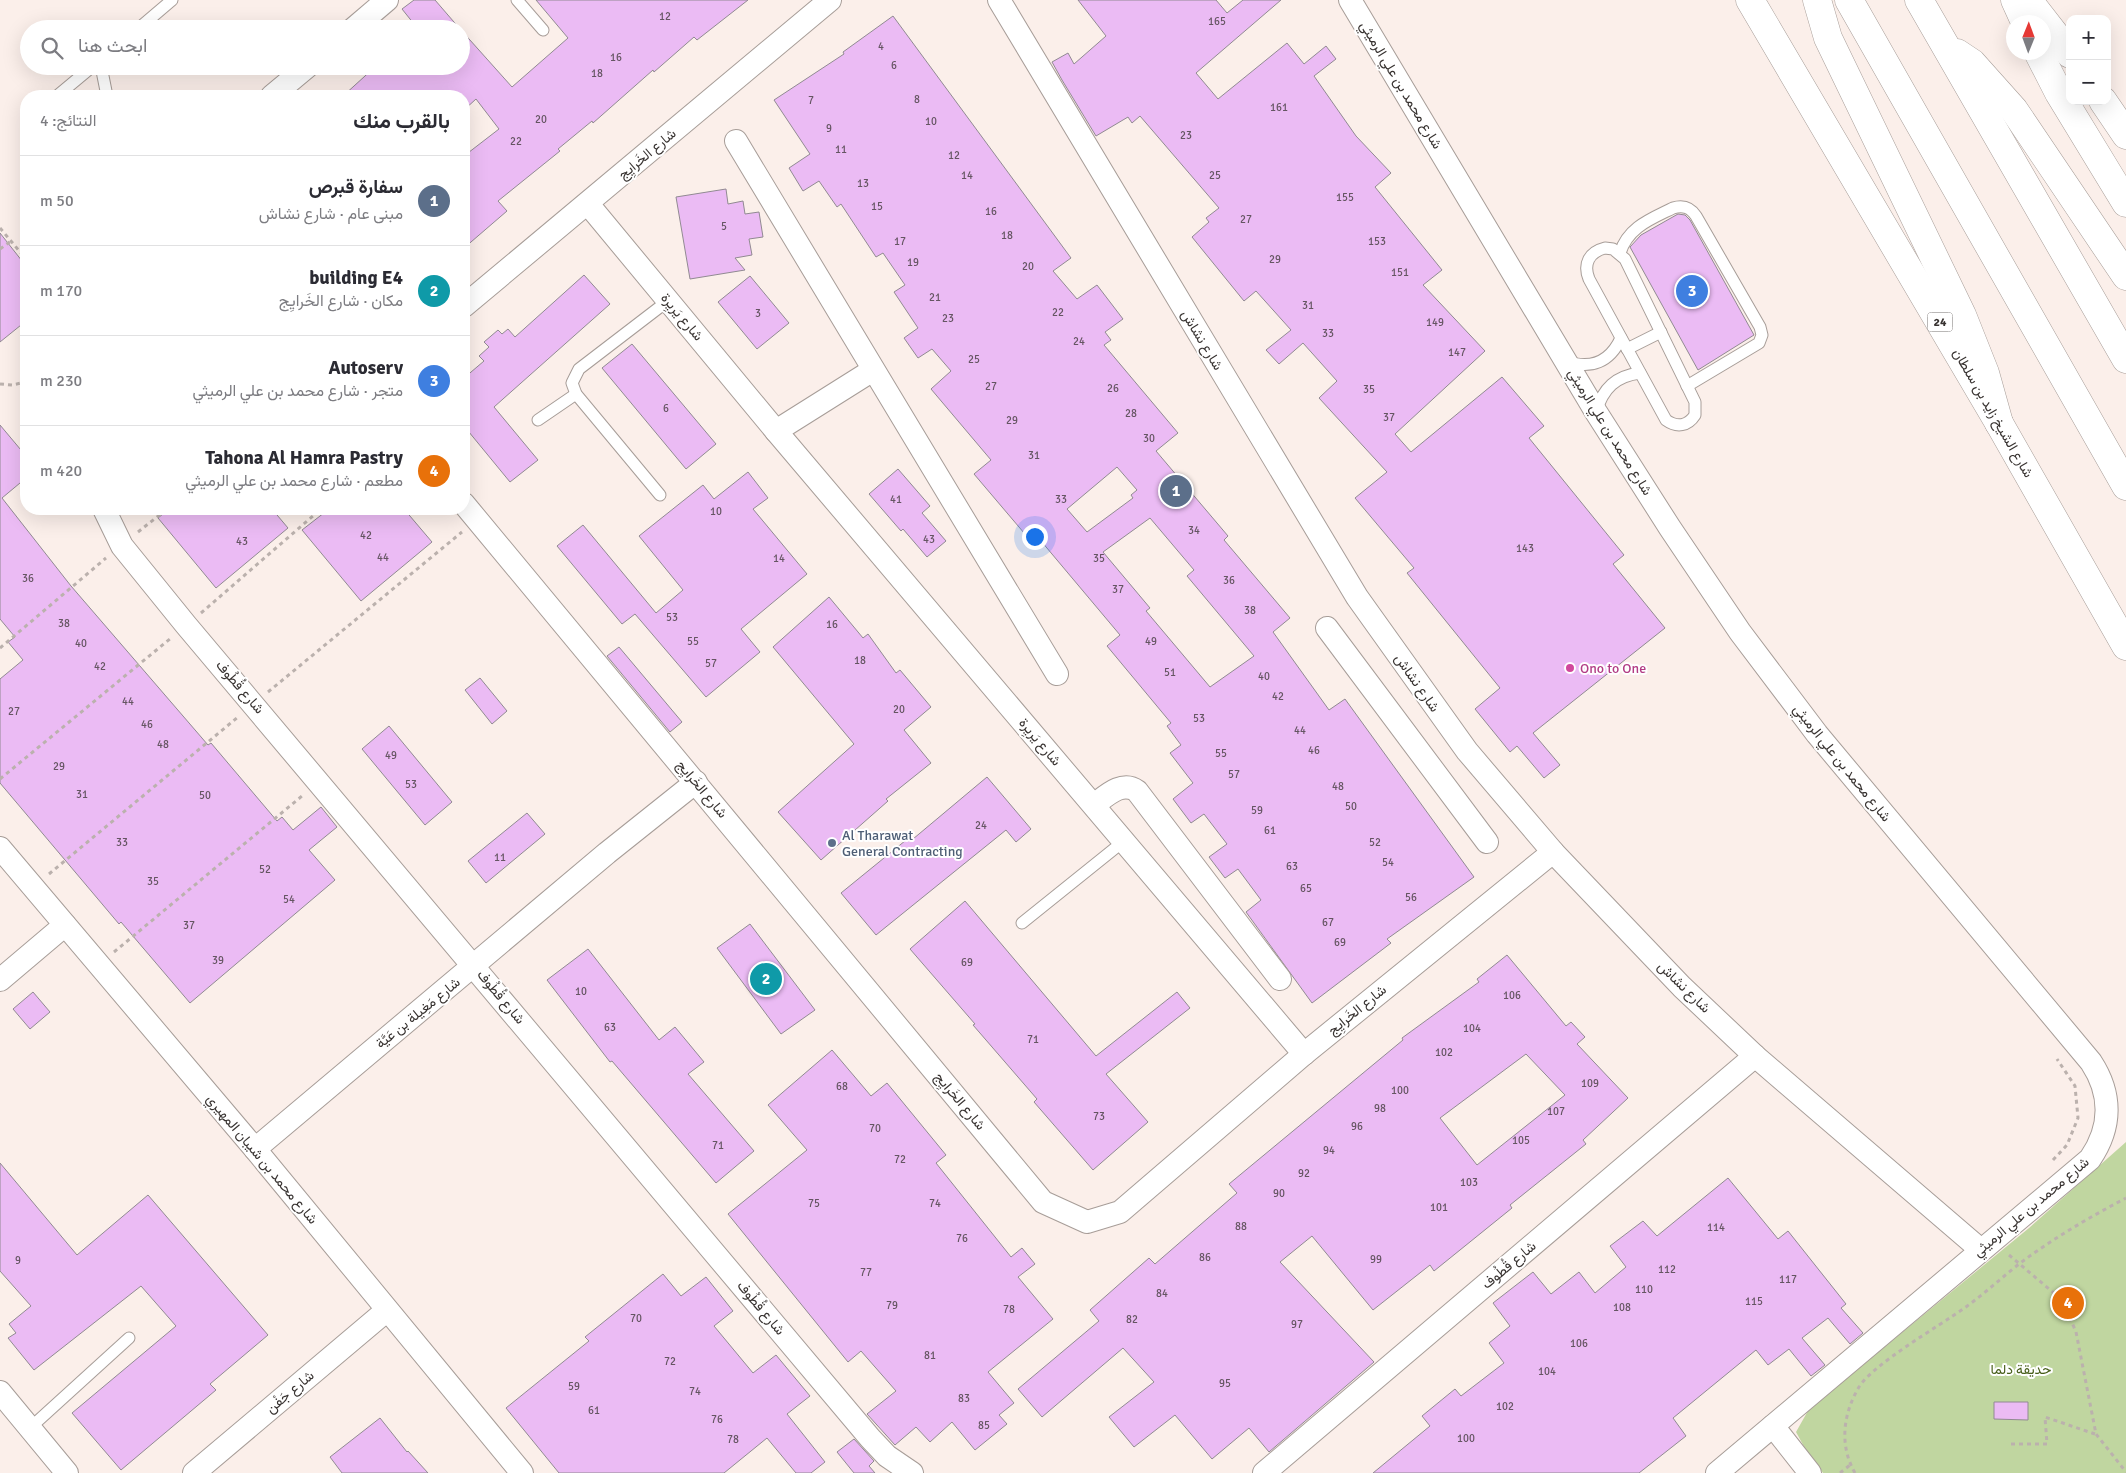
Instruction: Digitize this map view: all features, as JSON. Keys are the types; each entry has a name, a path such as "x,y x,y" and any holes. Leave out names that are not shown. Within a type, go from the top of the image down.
{"main road":[{"name":"شارع الشيخ زايد بن سلطان","path":"1750,0 1999,423 2126,646"},
{"path":"1817,0 1828,38 1974,344 1993,397 1999,423"},
{"path":"1849,0 2126,486"},
{"path":"1919,0 2126,359"},
{"path":"2015,0 2021,15"},
{"path":"2028,0 2066,49"},
{"path":"1945,44 1972,63 2014,110 2126,276"},
{"path":"2042,60 2069,110 2126,203"},
{"path":"2107,105 2126,136"}],"street":[{"path":"363,20 387,0"},
{"name":"شارع الخَرايِج","path":"470,301 830,0"},
{"name":"شارع نشاش","path":"999,0 1357,597 1440,716 1553,852 1675,980 1755,1056 1986,1245"},
{"name":"شارع محمد بن علي الرميثي","path":"1350,0 1596,412 1729,616 1811,726 2091,1062 2105,1088 2107,1118 2098,1146 2090,1158 1717,1473"},
{"path":"279,90 297,75"},
{"path":"736,141 1056,674"},
{"name":"شارع يَريِرة","path":"588,204 776,431 1304,1054"},
{"path":"776,431 873,370"},
{"name":"شارع الخَرايِج","path":"470,511 1043,1202 1087,1222 1120,1212 1304,1054 1553,852"},
{"name":"شارع قُطُوف","path":"107,515 122,546 186,625 475,966 870,1438 887,1456 912,1473"},
{"path":"1327,628 1487,842"},
{"path":"1410,738 1440,716"},
{"name":"شارع مَغِيلة بن عَيَّة","path":"256,1149 475,966 599,859 696,782"},
{"path":"1094,805 1121,787 1128,787 1137,791 1280,979"},
{"name":"شارع محمد بن شيبان المهيري","path":"0,848 256,1149 386,1311 522,1473"},
{"path":"1201,932 1232,917"},
{"path":"0,980 65,925"},
{"name":"شارع قُطُوف","path":"1264,1473 1755,1056"},
{"name":"شارع جَفْن","path":"194,1473 386,1311"},
{"path":"0,1392 67,1473"},
{"path":"1773,1426 1810,1473"}],"lane":[{"path":"149,20 172,0"},
{"path":"517,0 543,30"},
{"path":"64,90 82,75"},
{"path":"103,75 106,90"},
{"path":"1620,253 1627,238 1638,226 1673,208 1679,206 1689,208 1696,216 1760,327 1762,335 1759,343 1687,386"},
{"path":"1613,249 1620,253 1661,332 1695,402 1695,415 1687,424 1676,425 1666,420 1589,279 1586,266 1592,254 1598,250 1613,249"},
{"path":"660,495 576,394 572,383 579,369 668,300"},
{"path":"1628,349 1661,332"},
{"path":"1565,360 1578,365 1592,365 1610,355 1621,338"},
{"path":"1596,412 1599,399 1616,380 1640,373"},
{"path":"538,420 576,394"},
{"path":"1022,923 1124,842"},
{"path":"30,1428 129,1338"}],"path":[{"path":"0,228 20,252"},
{"path":"0,249 10,240"},
{"path":"0,384 20,383"},
{"path":"0,648 160,515"},
{"path":"0,780 186,625 314,515"},
{"path":"98,965 320,782"},
{"path":"2048,1165 2067,1145 2078,1118 2075,1086 2057,1059"},
{"path":"1854,1473 1850,1465 1844,1436 1847,1412 1860,1385 1877,1369 1988,1292 2019,1264 2098,1213 2126,1198"},
{"path":"1986,1245 2019,1264 2055,1294 2067,1311 2076,1332 2096,1434 2126,1472"},
{"path":"2011,1444 2046,1444 2045,1417 2096,1434"},
{"path":"1840,1473 1850,1465"}],"green space":[{"name":"حديقة دلما","path":"2126,1142 2126,1473 1823,1473 1807,1452 1796,1432 1809,1409 2029,1228"}],"building":[{"path":"414,0 435,0 452,20 411,20 402,9"},
{"path":"536,0 748,0 697,40 694,37 498,201 507,211 470,243 470,151 499,129 476,99 470,104 470,90 350,90 366,75 470,75 470,40 512,87 568,38"},
{"path":"1078,0 1216,0 1227,13 1243,0 1281,0 1196,73 1218,99 1287,43 1304,64 1326,46 1336,59 1314,76 1356,136 1391,173 1375,187 1442,270 1423,285 1485,351 1395,434 1411,452 1502,377 1544,426 1529,438 1624,555 1613,564 1665,628 1533,733 1560,765 1544,778 1517,746 1510,752 1475,709 1500,688 1407,573 1414,568 1355,498 1387,472 1319,398 1337,381 1303,343 1279,364 1266,350 1291,330 1256,291 1244,301 1192,237 1209,222 1206,218 1219,208 1140,116 1132,123 1128,117 1096,136 1062,80 1052,62 1068,53 1074,64 1106,36"},
{"path":"893,16 1071,258 1053,271 1077,299 1097,285 1123,319 1105,332 1111,340 1104,345 1178,433 1156,451 1228,536 1224,540 1290,618 1273,632 1329,710 1345,699 1474,877 1387,939 1391,943 1312,1003 1246,912 1261,900 1238,869 1225,878 1209,857 1227,844 1204,814 1191,823 1173,799 1193,783 1170,753 1181,745 1167,726 1171,723 1107,646 1120,635 1036,535 1030,540 974,474 991,460 931,389 951,371 932,349 918,358 904,338 918,328 894,292 905,285 883,253 876,257 841,204 837,207 819,181 803,191 789,168 810,154 774,100 844,54 843,52","holes":["1117,467 1137,490 1131,495 1133,498 1087,532 1067,509","1150,518 1194,570 1187,576 1254,656 1210,687 1146,611 1150,608 1103,552"]},
{"path":"726,189 728,204 743,201 745,214 759,212 763,237 749,239 752,255 735,258 745,270 690,279 676,197"},
{"path":"1678,214 1685,215 1690,220 1754,335 1698,370 1630,247 1641,235"},
{"path":"0,233 20,258 20,326 0,342"},
{"path":"584,275 610,304 494,407 538,460 510,482 470,433 470,373 484,361 479,356 489,347 484,342 498,330 502,334 508,329 515,337"},
{"path":"750,276 789,323 757,349 718,302"},
{"path":"632,344 716,444 686,469 602,368"},
{"path":"0,425 20,449 20,483 2,498 71,586 208,745 211,743 277,821 282,817 293,830 321,807 337,827 309,850 335,880 190,1003 121,922 119,924 0,783 0,679 23,660 8,642 15,637 0,619"},
{"path":"898,469 930,506 922,513 946,541 927,557 903,529 901,531 869,494"},
{"path":"748,472 768,498 753,509 807,574 741,629 760,652 706,697 635,614 622,624 557,546 583,525 656,613 683,590 639,536 703,485 714,499"},
{"path":"162,515 277,515 288,528 216,588 158,518"},
{"path":"321,515 409,515 432,542 361,601 302,530"},
{"path":"829,597 863,638 868,634 896,673 900,670 931,707 904,730 931,763 886,799 888,801 821,860 778,812 854,744 773,647"},
{"path":"619,647 682,722 670,732 607,656"},
{"path":"480,678 507,711 492,724 465,690"},
{"path":"389,726 452,802 425,825 362,749"},
{"path":"987,777 1031,829 1016,842 1006,830 876,935 841,893 911,836 913,839"},
{"path":"527,813 545,834 486,883 468,861"},
{"path":"965,901 1096,1056 1177,992 1190,1008 1106,1074 1148,1122 1093,1170 1034,1102 1037,1099 973,1025 975,1024 910,949"},
{"path":"750,924 815,1010 781,1034 717,948"},
{"path":"588,949 659,1040 675,1027 704,1062 688,1074 754,1151 716,1183 612,1061 610,1062 547,980"},
{"path":"1507,955 1566,1026 1571,1022 1585,1037 1577,1044 1628,1098 1583,1140 1586,1144 1510,1205 1512,1208 1434,1271 1430,1265 1373,1310 1312,1236 1280,1262 1374,1362 1269,1452 1249,1428 1212,1459 1175,1415 1134,1447 1109,1417 1154,1382 1123,1348 1042,1417 1018,1389 1099,1321 1090,1310 1149,1258 1155,1264 1237,1193 1229,1184 1403,1040 1402,1038 1479,982 1477,979","holes":["1526,1054 1565,1095 1477,1165 1440,1118"]},
{"path":"33,992 50,1012 30,1029 13,1009"},
{"path":"832,1050 871,1096 887,1083 946,1155 936,1163 1011,1257 1022,1248 1035,1264 1018,1277 1053,1319 988,1372 1014,1403 999,1415 1007,1424 975,1450 952,1422 930,1442 916,1427 895,1445 867,1414 896,1391 861,1351 848,1362 728,1214 807,1150 768,1105"},
{"path":"0,1163 77,1255 148,1195 268,1335 210,1384 216,1390 121,1470 72,1413 176,1326 141,1286 34,1370 8,1338 16,1333 9,1324 31,1306 0,1271"},
{"path":"1728,1178 1778,1239 1788,1231 1846,1304 1841,1308 1863,1333 1850,1344 1828,1318 1802,1338 1825,1365 1811,1376 1789,1349 1768,1365 1756,1350 1673,1418 1686,1436 1639,1473 1373,1473 1430,1426 1422,1416 1455,1389 1461,1396 1504,1363 1489,1343 1510,1326 1493,1303 1533,1272 1551,1294 1579,1272 1595,1293 1626,1267 1610,1246 1643,1221 1657,1236"},
{"path":"663,1274 681,1296 706,1277 733,1311 714,1326 753,1373 776,1355 810,1396 787,1414 825,1462 811,1473 796,1473 767,1438 724,1473 559,1473 506,1408 589,1341 585,1337"},
{"path":"1994,1402 2028,1402 2028,1420 1994,1419"},
{"path":"380,1418 407,1452 428,1473 342,1473 330,1457"},
{"path":"854,1439 874,1461 869,1466 875,1473 854,1473 837,1452"}],"place":[{"name":"Autoserv","path":"1692,291"},
{"name":"سفارة قبرص","path":"1176,491"},
{"name":"Ono to One","path":"1570,668"},
{"name":"Al Tharawat General Contracting","path":"832,843"},
{"name":"building E4","path":"766,979"},
{"name":"Tahona Al Hamra Pastry","path":"2068,1303"}]}
